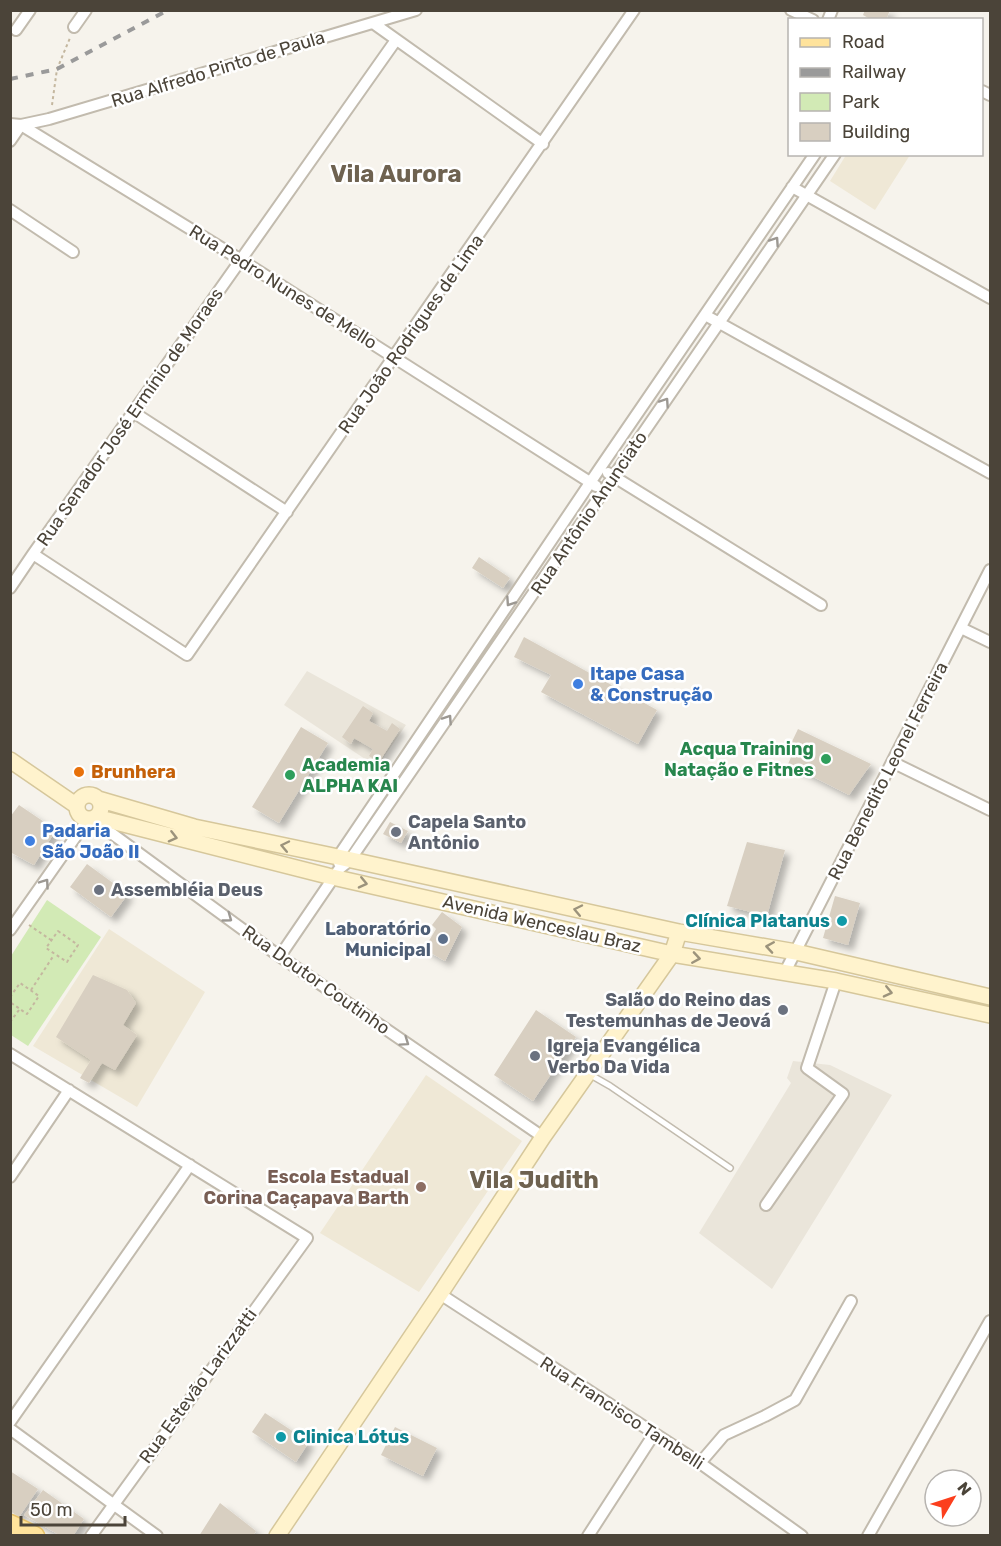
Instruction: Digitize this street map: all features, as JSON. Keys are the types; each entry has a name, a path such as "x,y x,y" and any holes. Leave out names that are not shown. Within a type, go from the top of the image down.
{"main road":[{"path":"10,760 77,806 81,816 92,818 101,811 98,800 88,795 81,799 77,806"},
{"name":"Avenida Wenceslau Braz","path":"98,800 341,866 510,917 672,954 836,981 990,1015"},
{"name":"Avenida Wenceslau Braz","path":"92,818 341,866 515,896 679,932 796,952 990,997"},
{"path":"510,917 515,896"},
{"path":"277,1536 543,1137 672,954 679,932"},
{"path":"10,1524 35,1536"}],"street":[{"path":"16,30 30,10"},
{"path":"71,10 80,18"},
{"name":"Rua Alfredo Pinto de Paula","path":"16,125 49,119 416,10"},
{"name":"Rua João Rodrigues de Lima","path":"33,554 187,656 634,10"},
{"path":"791,10 809,18"},
{"path":"373,22 543,144"},
{"name":"Rua Senador José Ermínio de Moraes","path":"10,588 396,40"},
{"path":"10,141 16,125"},
{"name":"Rua Pedro Nunes de Mello","path":"16,125 241,260 604,491"},
{"name":"Rua Antônio Anunciato","path":"341,866 417,741 814,156"},
{"name":"Rua Antônio Anunciato","path":"280,956 341,866 429,747 834,156"},
{"path":"792,187 990,298"},
{"path":"10,210 73,252"},
{"path":"732,276 745,285"},
{"path":"705,315 990,473"},
{"path":"133,412 287,512"},
{"path":"600,468 821,605"},
{"name":"Rua Benedito Leonel Ferreira","path":"785,972 990,570"},
{"path":"961,628 990,642"},
{"path":"490,633 501,640"},
{"path":"417,741 429,747"},
{"path":"892,762 990,810"},
{"path":"10,930 92,818"},
{"name":"Rua Doutor Coutinho","path":"92,818 280,956 543,1137"},
{"path":"766,1205 843,1094 807,1068 836,981"},
{"path":"10,1054 190,1165 10,1422"},
{"path":"10,1178 69,1090"},
{"name":"Rua Estevão Larizzatti","path":"91,1536 307,1238 190,1165"},
{"name":"Rua Francisco Tambelli","path":"440,1294 700,1463 802,1536"},
{"path":"700,1463 724,1435 795,1400 851,1301"},
{"path":"868,1536 990,1321"},
{"path":"10,1429 157,1536"},
{"path":"588,1536 654,1434"}],"lane":[{"path":"588,1073 729,1168"}],"path":[{"path":"49,119 57,69 80,18"},
{"path":"19,919 51,940"},
{"path":"57,931 78,945 66,962 46,948 51,940 57,931"},
{"path":"31,990 55,954"},
{"path":"10,997 20,983 39,996 27,1014 10,1002"},
{"path":"10,1022 20,1008"}],"shaded area":[{"path":"845,156 909,156 875,210 830,181"},
{"path":"307,671 406,725 377,767 284,705"},
{"path":"109,929 205,992 137,1107 33,1046"},
{"path":"793,1061 830,1065 892,1095 772,1289 699,1233 791,1083 787,1078"},
{"name":"Escola Estadual Corina Caçapava Barth","path":"426,1075 522,1141 419,1292 320,1233"}],"green space":[{"path":"47,900 101,937 28,1046 11,1035 11,956"}],"building":[{"path":"865,10 890,10 887,18 868,18 863,15"},
{"path":"479,557 510,578 503,588 472,568"},
{"name":"Itape Casa & Construção","path":"524,637 657,710 638,744 541,692 551,675 514,657"},
{"path":"363,706 373,713 369,721 387,731 392,723 400,729 379,762 369,756 373,749 354,738 351,744 342,737"},
{"name":"Academia ALPHA KAI","path":"301,727 328,743 279,823 252,807"},
{"name":"Acqua Training Natação e Fitnes","path":"798,729 871,764 849,795 788,764 792,755 787,752"},
{"name":"Padaria São João II","path":"19,805 56,830 34,865 10,852 10,817"},
{"name":"Capela Santo Antônio","path":"390,822 408,831 401,843 383,834"},
{"path":"747,842 785,850 767,916 727,906"},
{"name":"Assembléia Deus","path":"87,864 128,894 111,917 70,887"},
{"name":"Clínica Platanus","path":"835,896 860,903 848,945 823,938"},
{"name":"Laboratório Municipal","path":"442,912 462,927 445,961 424,949 436,929 432,925"},
{"path":"93,975 127,990 136,1003 123,1025 137,1035 115,1070 102,1063 89,1083 80,1078 91,1060 56,1037"},
{"name":"Igreja Evangélica Verbo Da Vida","path":"536,1010 576,1037 533,1101 494,1075"},
{"name":"Clinica Lótus","path":"265,1413 309,1442 296,1462 252,1432"},
{"path":"395,1427 437,1448 423,1476 381,1455"},
{"path":"10,1471 38,1489 19,1517 10,1511"},
{"path":"43,1490 84,1519 73,1536 61,1536 24,1515"},
{"path":"220,1503 256,1531 253,1536 199,1536"}],"railway":[{"path":"10,79 57,69 168,10"}],"place":[{"name":"Itape Casa & Construção","path":"578,684"},
{"name":"Acqua Training Natação e Fitnes","path":"826,759"},
{"name":"Brunhera","path":"79,772"},
{"name":"Academia ALPHA KAI","path":"290,775"},
{"name":"Capela Santo Antônio","path":"396,832"},
{"name":"Padaria São João II","path":"30,841"},
{"name":"Assembléia Deus","path":"99,890"},
{"name":"Clínica Platanus","path":"842,921"},
{"name":"Laboratório Municipal","path":"443,939"},
{"name":"Salão do Reino das Testemunhas de Jeová","path":"783,1010"},
{"name":"Igreja Evangélica Verbo Da Vida","path":"535,1056"},
{"name":"Escola Estadual Corina Caçapava Barth","path":"421,1187"},
{"name":"Clinica Lótus","path":"281,1437"}],"district":[{"name":"Vila Aurora","path":"396,174"},
{"name":"Vila Judith","path":"534,1180"}]}
